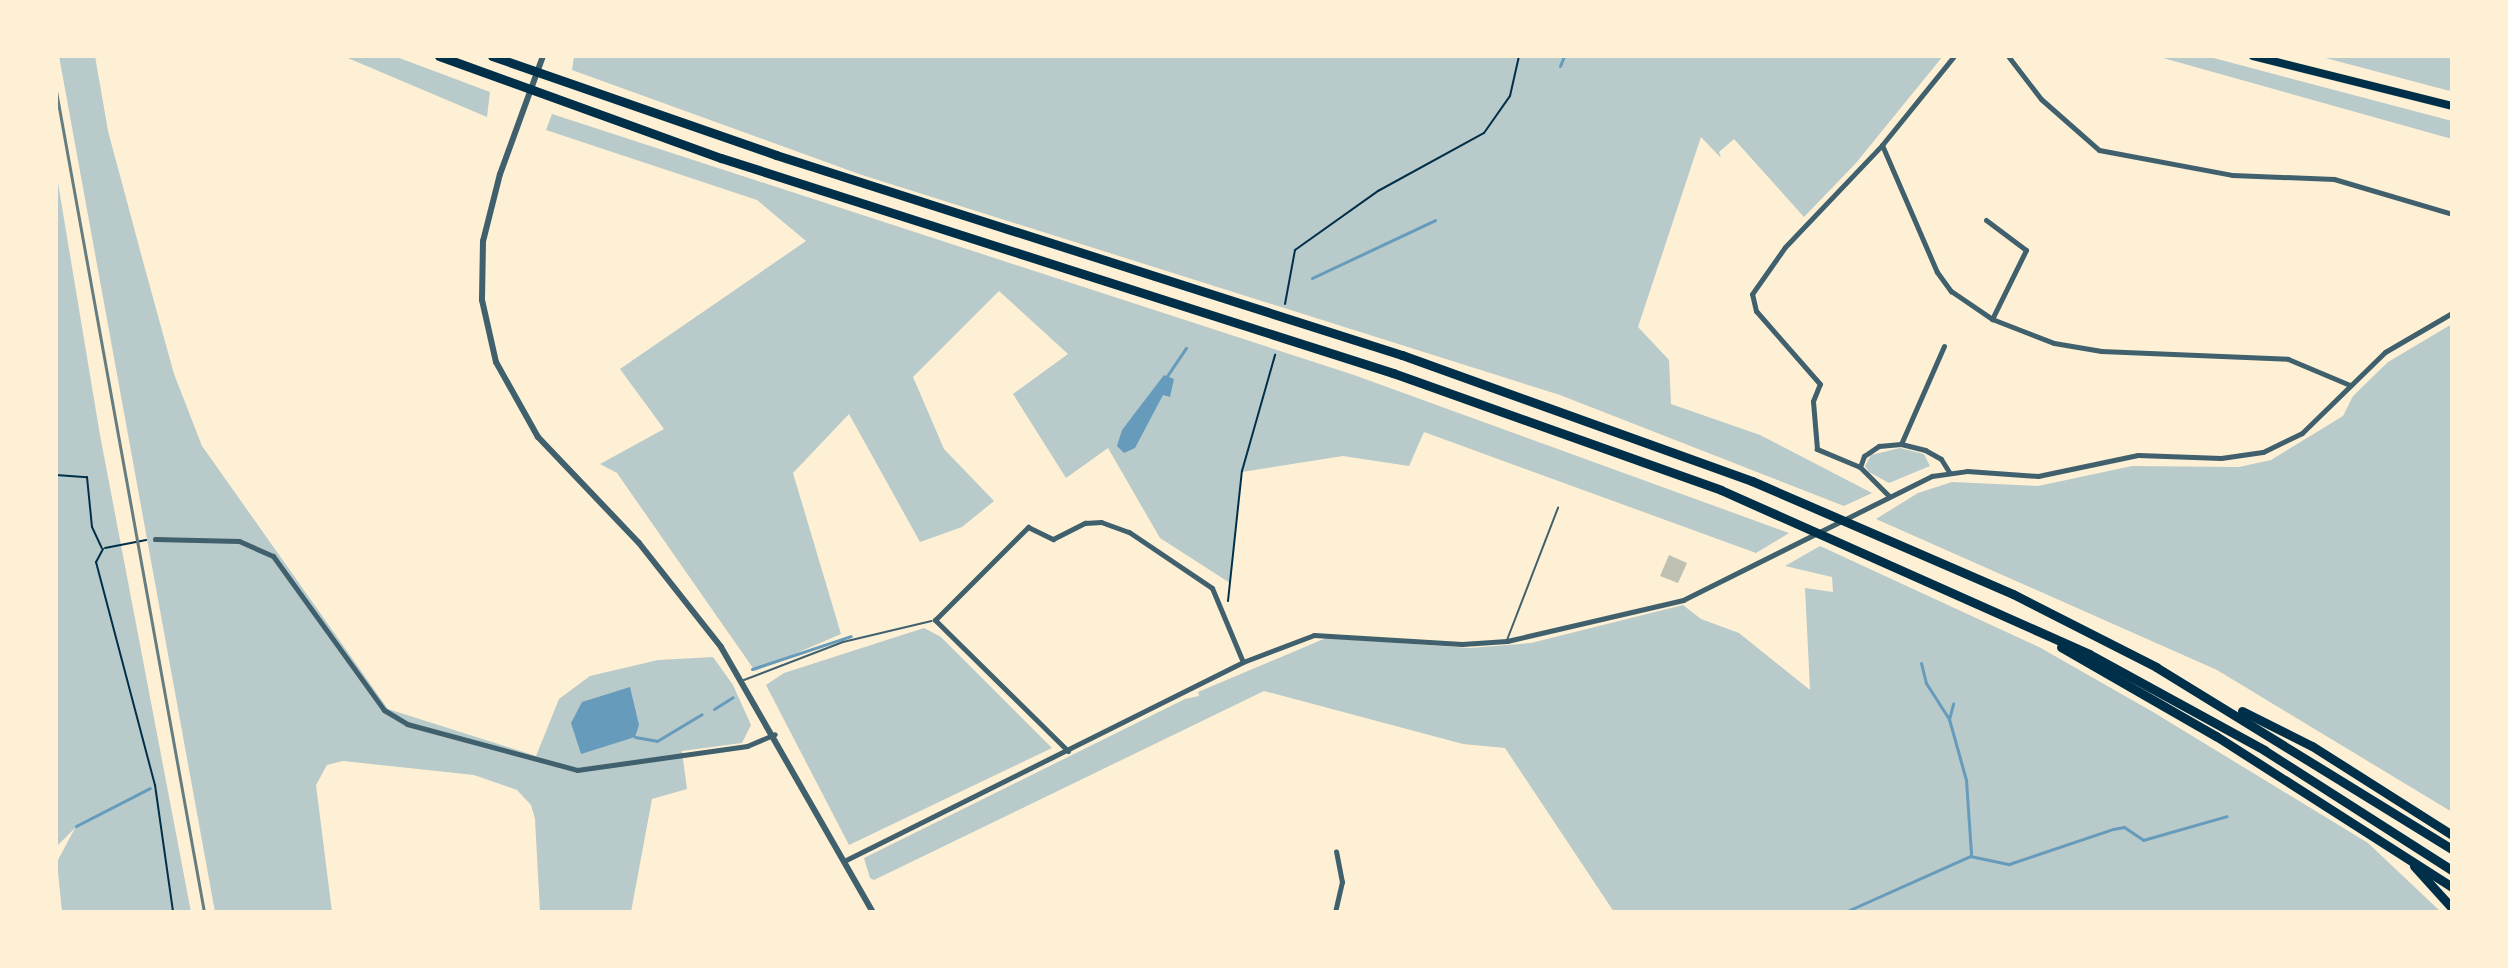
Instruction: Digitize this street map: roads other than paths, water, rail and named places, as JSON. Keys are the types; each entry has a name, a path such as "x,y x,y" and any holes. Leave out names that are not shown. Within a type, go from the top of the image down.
{"highway":[{"path":"439,56 736,163 1523,417 1721,490 2089,654 2264,750 2452,870"},
{"path":"492,56 761,150 1372,345 1651,442 1810,504 2013,594 2312,746 2452,835"},
{"path":"2013,619 2216,736 2452,887"},
{"path":"2185,683 2452,849"},
{"path":"2400,852 2452,908"}],"main road":[{"path":"2253,56 2452,106"}],"street":[{"path":"543,56 491,201 481,257 484,317 504,382 538,437 639,543 744,680 873,912"},
{"path":"1887,497 1860,467 1817,449 1813,401 1820,384 1751,299 1785,247 1882,145 1954,56"},
{"path":"2008,56 2041,99 2099,150 2232,175 2334,179 2452,214"},
{"path":"1882,145 1937,272 1951,291 1992,319 2054,343 2101,351 2288,359 2350,385"},
{"path":"1986,220 2026,250 1992,319"},
{"path":"844,861 1243,662 1327,633 1434,642 1507,641 1683,600 1887,497 1949,472 2038,476 2138,455 2243,457 2293,439 2385,352 2452,313"},
{"path":"1901,444 1944,346"},
{"path":"1860,467 1870,450 1901,444 1932,453 1949,472"},
{"path":"1068,751 935,620 1028,527 1053,539 1072,527 1101,522 1129,532 1204,582 1220,597 1243,662"},
{"path":"155,539 239,541 273,556 384,710 407,724 577,770 747,746 775,734"},
{"path":"1335,912 1342,882 1336,852"}],"lane":[{"path":"1507,641 1558,508"},
{"path":"744,680 843,642 935,620"}],"water":[{"path":"1164,375 1174,379 1170,397 1163,395 1135,448 1124,453 1117,446 1122,430"},
{"path":"630,687 639,725 635,737 581,754 571,723 582,702"}],"waterway":[{"path":"1560,66 1564,56"},
{"path":"1312,278 1435,220"},
{"path":"1167,376 1186,348"},
{"path":"752,669 851,636"},
{"path":"1921,663 1926,683 1949,719 1966,780 1971,854"},
{"path":"714,709 733,697"},
{"path":"1949,719 1953,704"},
{"path":"635,737 657,741 702,714"},
{"path":"76,826 150,788"},
{"path":"1845,912 1970,856 2009,864 2113,829 2124,827 2143,840 2227,816"}],"railway":[{"path":"56,91 204,912"}]}
